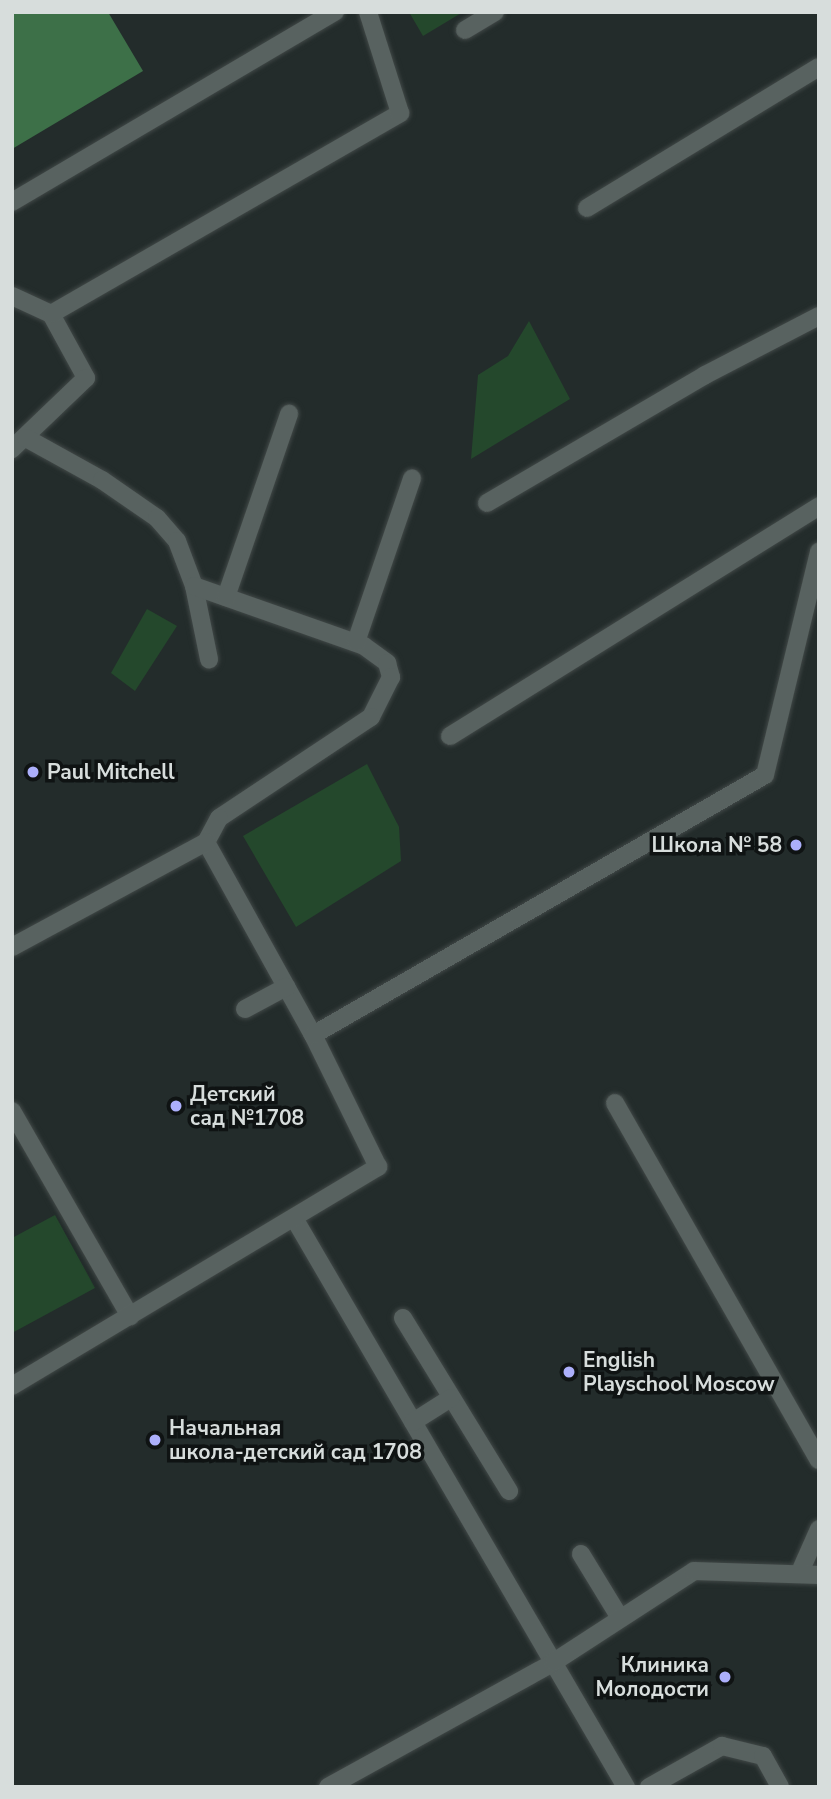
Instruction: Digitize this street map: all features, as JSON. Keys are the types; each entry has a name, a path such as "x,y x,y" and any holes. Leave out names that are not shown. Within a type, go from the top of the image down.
{"lane":[{"path":"12,202 335,12"},
{"path":"51,314 400,113 368,12"},
{"path":"464,30 495,12"},
{"path":"587,208 819,68"},
{"path":"12,296 51,314 86,379 19,443 102,480 157,518 177,541 194,586 209,659"},
{"path":"487,503 705,375 819,316"},
{"path":"226,597 289,414"},
{"path":"356,642 412,478"},
{"path":"450,736 819,506"},
{"path":"313,1035 765,775 819,551"},
{"path":"12,947 206,842 219,818 371,717 391,677 387,663 377,652 356,642 194,586"},
{"path":"12,1386 378,1167 313,1035 206,842"},
{"path":"245,1009 286,986"},
{"path":"615,1103 819,1461"},
{"path":"12,1111 130,1316"},
{"path":"294,1218 626,1787"},
{"path":"402,1318 509,1492"},
{"path":"413,1422 452,1398"},
{"path":"800,1572 819,1529"},
{"path":"581,1554 620,1618"},
{"path":"328,1787 554,1662 694,1571 800,1572 819,1575"},
{"path":"649,1787 722,1746 763,1756 779,1787"}],"green space":[{"path":"12,12 108,12 143,71 12,149"},
{"path":"409,12 463,12 423,36"},
{"path":"529,321 570,399 471,459 478,375 508,356"},
{"path":"147,609 177,626 135,691 111,673"},
{"path":"367,764 399,827 401,861 296,927 243,836"},
{"path":"55,1215 95,1288 12,1333 12,1238"}],"place":[{"name":"Paul Mitchell","path":"33,772"},
{"name":"Школа № 58","path":"796,845"},
{"name":"Детский сад №1708","path":"176,1106"},
{"name":"English Playschool Moscow","path":"569,1372"},
{"name":"Начальная школа-детский сад 1708","path":"155,1440"},
{"name":"Клиника Молодости","path":"725,1677"}]}
